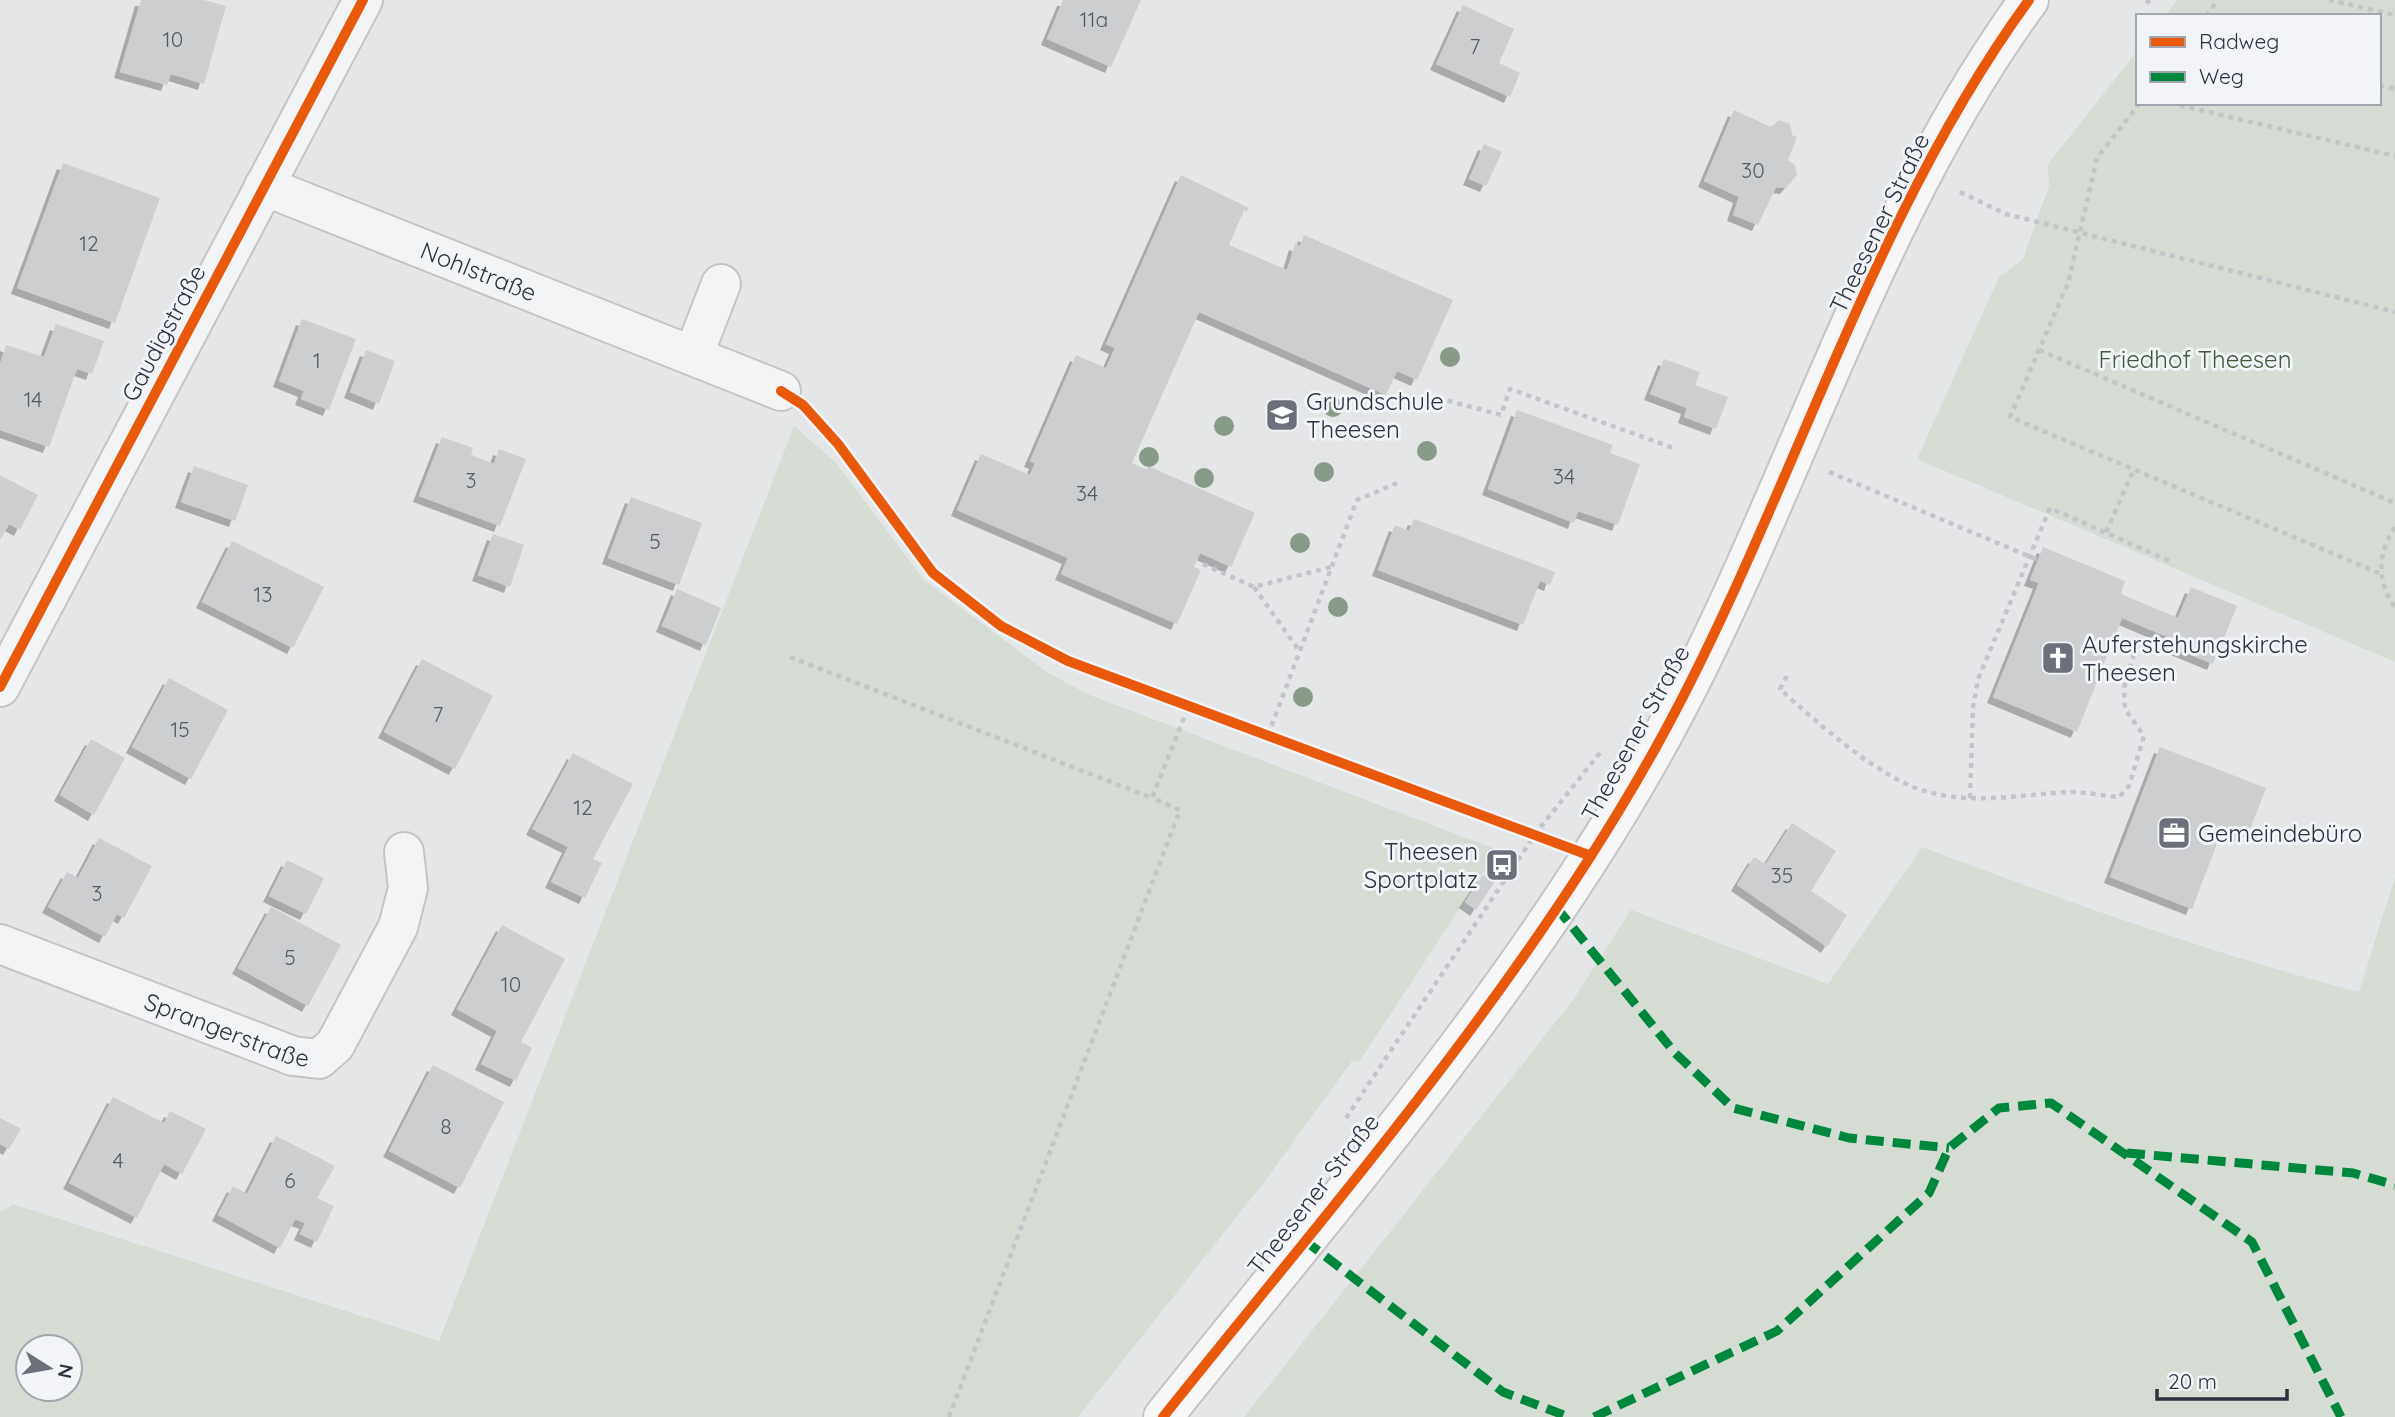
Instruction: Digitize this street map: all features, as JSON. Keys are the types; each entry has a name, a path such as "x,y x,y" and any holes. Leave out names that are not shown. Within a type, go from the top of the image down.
{"street":[{"name":"Gaudigstraße","path":"0,687 363,0"},
{"name":"Theesener Straße","path":"1163,1417 1447,1059 1591,856 1677,707 1924,174 1968,94 2029,0"},
{"name":"Nohlstraße","path":"264,186 781,391"},
{"path":"693,356 721,284"},
{"name":"Sprangerstraße","path":"0,943 293,1056 318,1059 335,1045 398,927 408,888 404,852"}],"path":[{"path":"2146,0 2153,5"},
{"path":"2329,0 2395,16"},
{"path":"2138,105 2097,158 2082,233 2068,283 2010,417 2381,574"},
{"path":"2178,105 2395,156"},
{"path":"1924,174 2006,214 2395,312"},
{"path":"2039,350 2395,503"},
{"path":"1438,398 1501,415 1510,390 1676,449"},
{"path":"1793,457 2038,560"},
{"path":"2106,533 2134,470"},
{"path":"1268,734 1357,500 1396,483"},
{"path":"1970,798 1973,708 1978,679 2050,508 2172,562"},
{"path":"2395,527 2382,555 2381,574 2386,595 2395,608"},
{"path":"1203,564 1254,586 1300,652"},
{"path":"1254,586 1332,567"},
{"path":"1787,676 1780,689 1818,723 1891,775 1927,792 1970,798 2074,792 2119,797 2129,786 2144,736 2125,709 2124,688 2131,656 2139,637"},
{"path":"790,657 1180,810 949,1417"},
{"path":"1177,701 1200,709"},
{"path":"1152,798 1189,705"},
{"path":"1257,730 1281,739"},
{"path":"1342,1124 1536,833 1607,744"},
{"path":"1524,829 1591,856"}],"green space":[{"name":"Friedhof Theesen","path":"2177,0 2395,0 2395,662 1917,459 1999,277 2023,259 2049,186 2048,164 2136,53 2136,105 2381,105 2381,14 2166,14"},
{"path":"794,426 836,463 923,579 1047,672 1087,694 1498,850 1359,1062 1352,1061 1265,1181 1078,1417 0,1417 0,1212 13,1204 439,1341"},
{"path":"1922,847 2193,943 2359,992 2395,877 2395,1417 1244,1417 1573,1000 1631,910 1828,984"}],"building":[{"path":"141,0 204,0 226,6 204,84 171,74 167,85 120,72"},
{"path":"1063,0 1141,0 1111,67 1047,39"},
{"path":"1463,5 1514,29 1499,63 1520,73 1510,97 1436,64"},
{"path":"1734,110 1771,127 1779,120 1790,124 1792,135 1797,137 1788,160 1795,165 1797,175 1786,188 1776,187 1758,225 1733,215 1739,197 1704,181"},
{"path":"1484,144 1502,152 1486,186 1469,179"},
{"path":"63,163 160,198 115,323 17,288"},
{"path":"1181,175 1249,208 1246,212 1244,210 1229,245 1287,270 1295,244 1300,246 1304,235 1453,300 1417,380 1397,371 1386,395 1199,312 1132,463 1147,470 1148,466 1255,513 1231,567 1200,553 1194,567 1201,570 1177,624 1061,574 1068,558 957,510 981,454 1030,475 1035,463 1030,461 1076,355 1106,368 1115,348 1106,344"},
{"path":"302,319 356,339 329,410 301,399 304,391 279,381"},
{"path":"56,324 104,341 92,374 77,369 49,447 0,430 0,364 6,345 44,357"},
{"path":"366,350 395,361 379,404 350,392"},
{"path":"1664,359 1700,372 1695,385 1728,397 1716,429 1684,417 1687,408 1650,394"},
{"path":"1517,410 1613,445 1610,453 1640,464 1618,525 1578,511 1574,523 1488,489"},
{"path":"442,437 473,448 471,455 494,464 499,449 526,459 500,526 419,496"},
{"path":"194,466 248,485 235,521 181,502"},
{"path":"0,475 38,495 20,530 9,524 0,540"},
{"path":"631,497 702,523 679,585 608,558"},
{"path":"1414,519 1555,572 1550,585 1540,581 1523,625 1378,570 1395,525 1409,531"},
{"path":"493,534 524,545 510,587 478,575"},
{"path":"232,541 324,587 293,648 202,602"},
{"name":"Auferstehungskirche Theesen","path":"2043,547 2125,581 2121,594 2178,618 2191,587 2237,606 2213,664 2167,645 2170,638 2122,618 2077,732 1993,697 2039,583 2030,580"},
{"path":"677,589 721,608 706,645 662,626"},
{"path":"422,659 493,696 455,769 384,732"},
{"path":"169,678 228,710 191,779 132,747"},
{"path":"91,739 125,758 94,815 60,795"},
{"name":"Gemeindebüro","path":"2160,747 2266,788 2247,837 2223,828 2192,909 2110,877"},
{"path":"573,753 633,784 593,859 602,863 585,898 551,882 568,847 532,829"},
{"path":"1792,823 1836,851 1811,891 1847,915 1827,947 1737,885 1754,857 1766,864"},
{"path":"99,838 152,866 124,918 117,914 105,937 48,907 67,872 78,878"},
{"path":"287,860 324,878 306,914 269,896"},
{"path":"1483,875 1494,883 1476,910 1465,902"},
{"path":"271,907 341,945 308,1006 238,968"},
{"path":"502,925 565,959 521,1042 532,1048 516,1081 481,1064 497,1031 457,1009"},
{"path":"433,1065 504,1102 460,1188 389,1151"},
{"path":"113,1097 164,1123 170,1111 206,1129 182,1174 164,1164 137,1218 69,1183"},
{"path":"0,1118 21,1129 9,1149 0,1144"},
{"path":"276,1136 335,1166 317,1198 334,1206 317,1242 300,1234 305,1223 295,1219 280,1248 218,1215 233,1186 247,1194"}],"marked path":[{"path":"1556,907 1675,1053 1733,1108 1849,1138 1949,1148"},
{"path":"1594,1417 1777,1331 1929,1193 1949,1148 1999,1108 2051,1103 2252,1242 2341,1417"},
{"path":"2127,1153 2353,1173 2395,1185"},
{"path":"1304,1240 1503,1392 1569,1417"}],"cycle path":[{"path":"0,687 363,0"},
{"path":"1163,1417 1423,1093 1546,925 1602,838 1655,749 1703,657 1874,272 1921,177 1972,86 2029,0"},
{"path":"781,391 803,405 838,444 933,573 1001,626 1068,661 1591,856"}],"place":[{"name":"Grundschule Theesen","path":"1282,415"},
{"name":"Auferstehungskirche Theesen","path":"2058,658"},
{"name":"Gemeindebüro","path":"2174,833"},
{"name":"Theesen Sportplatz","path":"1502,865"}]}
